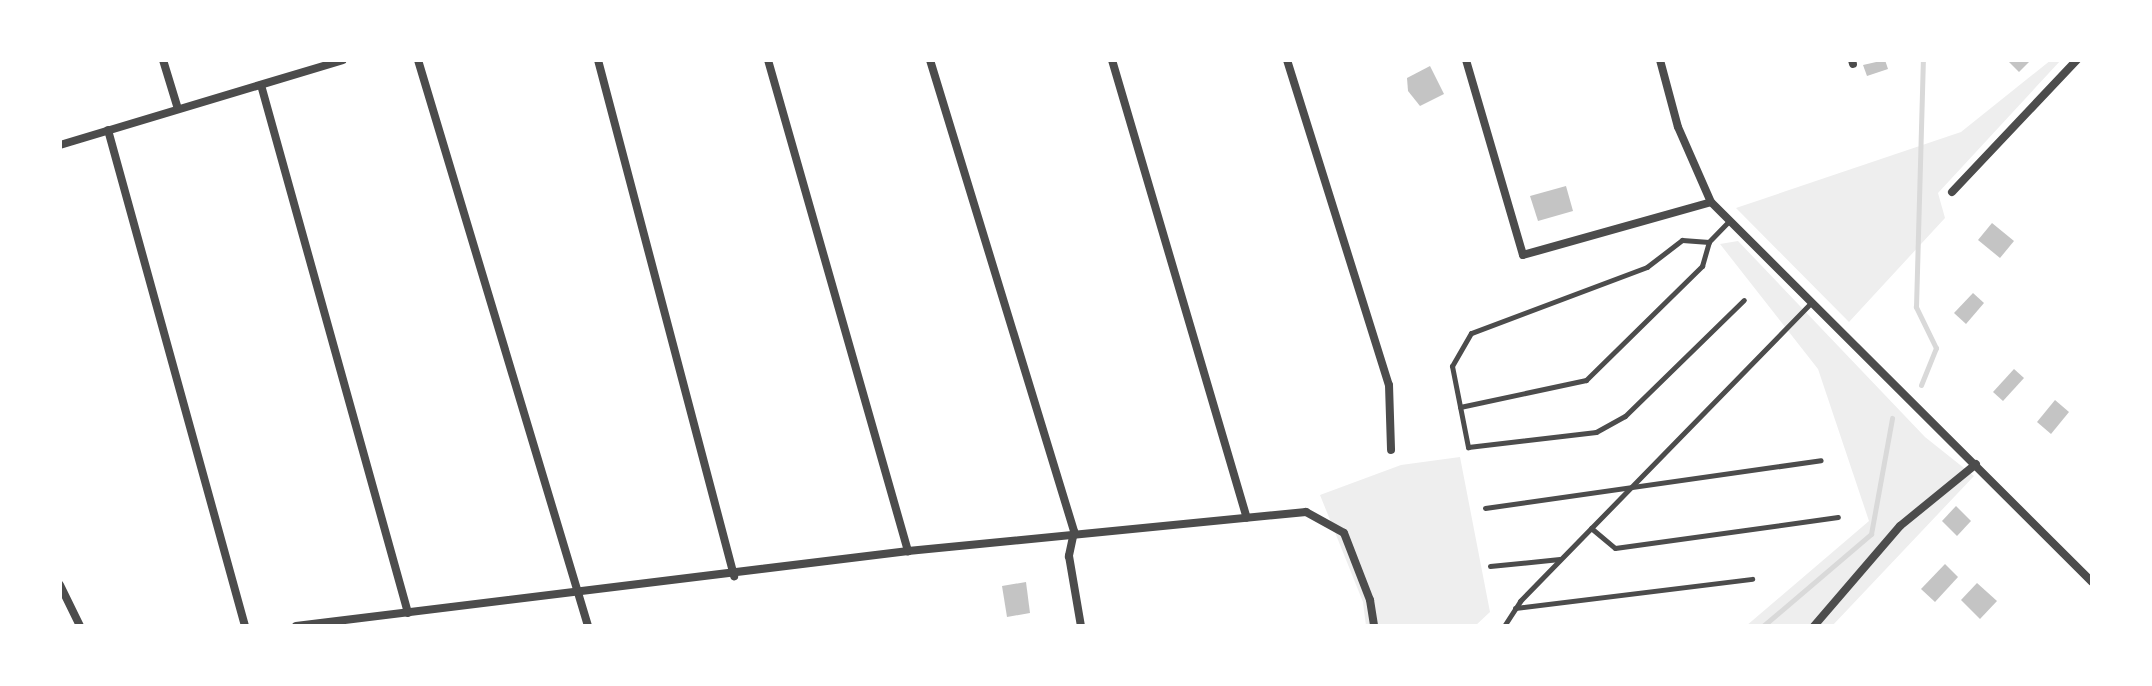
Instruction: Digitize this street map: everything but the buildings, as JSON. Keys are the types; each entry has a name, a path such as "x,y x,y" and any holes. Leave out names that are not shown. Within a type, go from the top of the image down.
{"street":[{"path":"163,60 178,109"},
{"path":"60,145 343,60"},
{"path":"418,60 588,626"},
{"path":"598,60 734,576"},
{"path":"768,60 908,551"},
{"path":"930,60 1074,532 1069,556 1081,626"},
{"path":"1112,60 1247,518"},
{"path":"1287,60 1389,385 1391,450"},
{"path":"1466,60 1523,255 1711,202"},
{"path":"1660,60 1678,127 1711,202 2092,582"},
{"path":"1952,192 2077,60"},
{"path":"261,85 408,613"},
{"path":"108,130 245,626"},
{"path":"1814,626 1900,526 1976,464"},
{"path":"296,626 580,595 1074,532 1306,512 1344,533 1370,600 1374,626"},
{"path":"60,585 80,626"}],"lane":[{"path":"1460,407 1586,380 1702,266 1709,242 1730,220"},
{"path":"1709,242 1682,240 1647,267 1471,333 1452,366 1468,447 1596,432 1625,416 1744,300"},
{"path":"1504,626 1515,608 1561,559 1812,302"},
{"path":"1485,508 1821,460"},
{"path":"1591,528 1615,548 1838,517"},
{"path":"1490,566 1561,559"},
{"path":"1515,608 1752,579"}],"shaded area":[{"path":"2051,60 2061,60 1938,193 1945,218 1849,322 1736,208 1961,132"},
{"path":"1738,241 1925,437 1974,476 1832,626 1746,626 1869,521 1818,369 1720,244"},
{"path":"1460,457 1490,612 1475,626 1366,626 1363,602 1320,495 1401,465"}],"waterway":[{"path":"1921,385 1936,348 1916,307 1923,60"},
{"path":"1763,626 1871,534 1892,418"}]}
